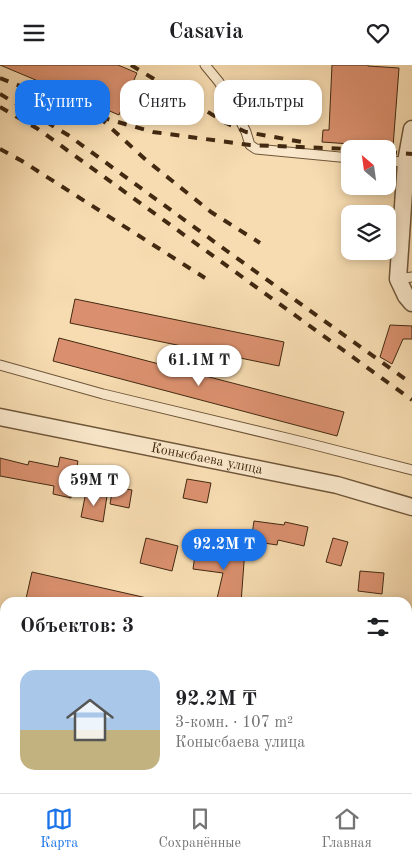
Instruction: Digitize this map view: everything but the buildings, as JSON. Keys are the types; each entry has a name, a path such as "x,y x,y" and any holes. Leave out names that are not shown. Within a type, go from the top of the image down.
{"street":[{"path":"412,129 406,162 405,278 406,296 412,303"},
{"name":"Конысбаева улица","path":"0,417 337,485 412,507"}],"lane":[{"path":"205,65 219,82 246,132 250,145 256,149 341,157"},
{"path":"396,161 406,162"},
{"path":"0,365 103,394 412,470"}],"railway":[{"path":"131,65 226,123 246,132 302,142"},
{"path":"0,78 97,116 153,132 250,145 341,149"},
{"path":"0,94 68,135 412,384"},
{"path":"0,107 38,129 412,400"},
{"path":"108,125 146,160 211,212 260,243"},
{"path":"0,149 22,161 205,278"},
{"path":"396,153 412,154"}]}
